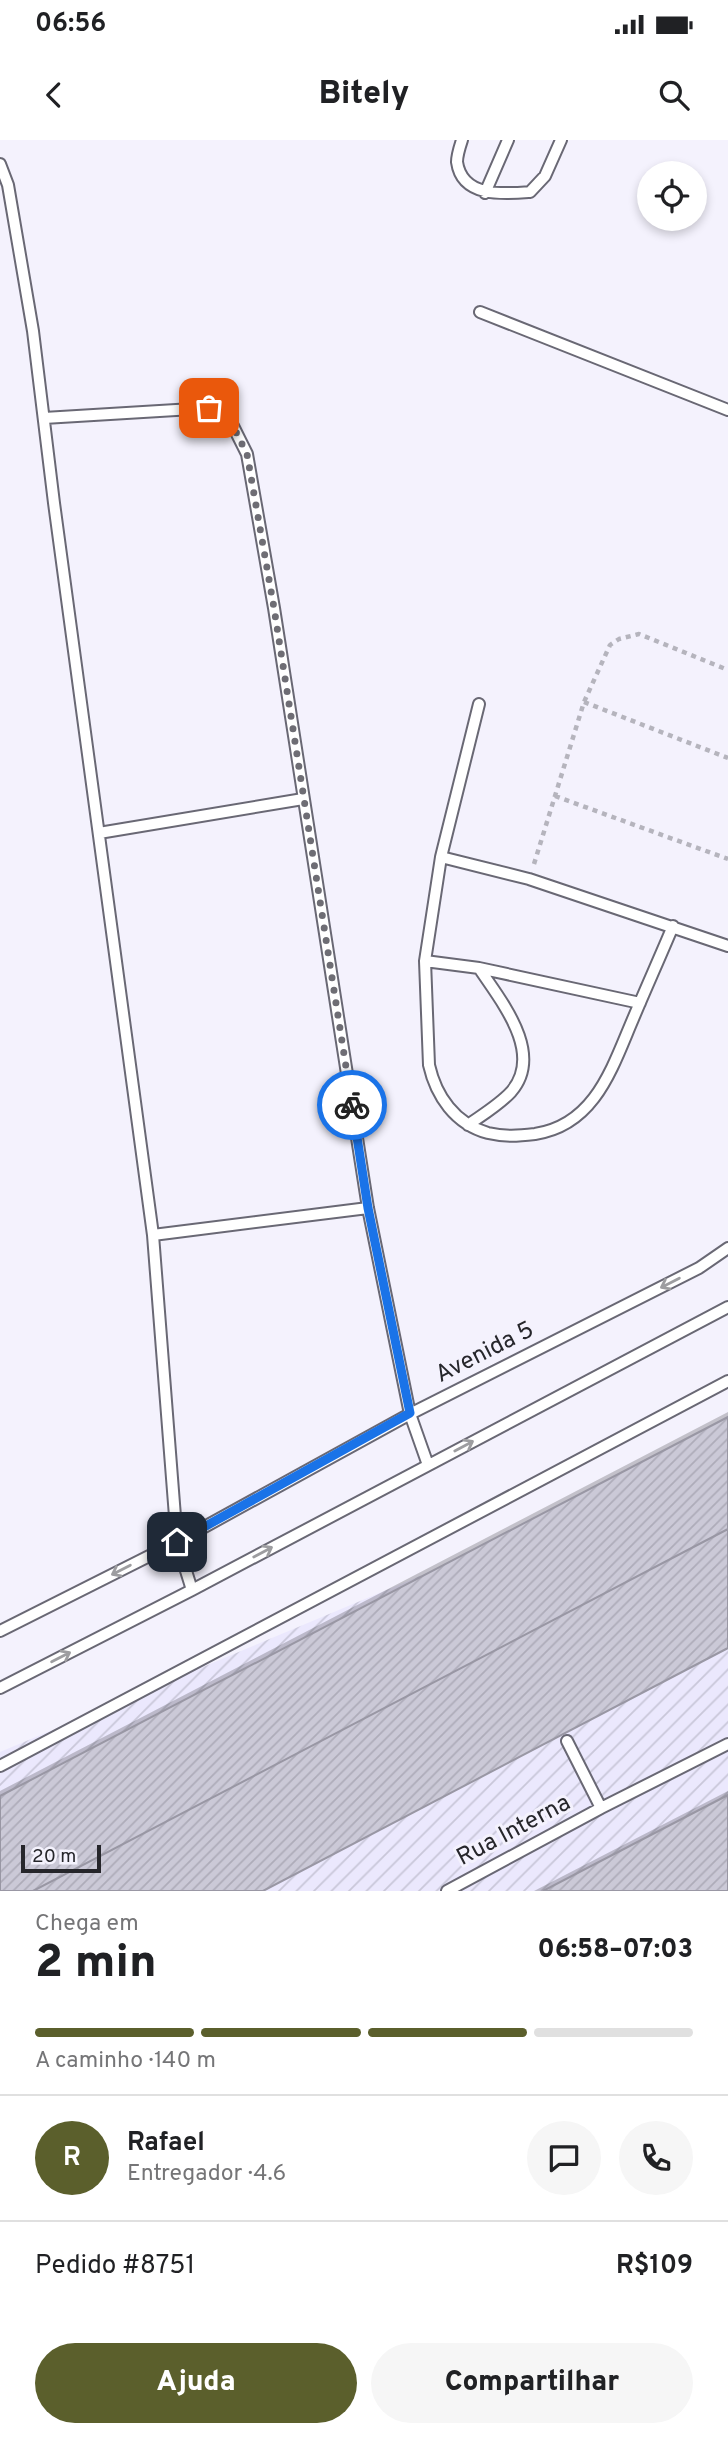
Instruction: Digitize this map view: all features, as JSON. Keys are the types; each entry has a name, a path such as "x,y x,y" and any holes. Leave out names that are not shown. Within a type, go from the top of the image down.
{"lane":[{"path":"462,140 457,161 465,179 485,193 530,192 545,176 561,140"},
{"path":"485,193 508,140"},
{"path":"0,164 8,185 33,331 153,1235 177,1542 192,1590"},
{"path":"480,312 728,410"},
{"path":"44,418 209,408 233,426 247,454 368,1208 410,1413 428,1465"},
{"path":"480,704 441,857 425,961 426,1036 433,1081 445,1104 468,1125 511,1138 553,1131 574,1120 594,1100 613,1065 673,926"},
{"path":"99,833 303,799"},
{"path":"441,857 530,879 728,946"},
{"path":"425,961 478,968 640,1003"},
{"path":"468,1125 512,1091 519,1080 523,1063 522,1045 512,1020 478,968"},
{"path":"153,1235 368,1208"},
{"name":"Avenida 5","path":"0,1631 177,1542 410,1413 699,1268 728,1248"},
{"path":"0,1688 192,1590 728,1307"},
{"path":"0,1766 728,1381"},
{"name":"Rua Interna","path":"567,1741 601,1808"},
{"name":"Rua Interna","path":"447,1891 601,1808 728,1744"}],"path":[{"path":"530,879 584,702 610,645 639,634 728,670"},
{"path":"584,702 728,758"},
{"path":"555,796 728,859"}],"shaded area":[{"path":"728,1447 728,1891 0,1891 0,1752"}],"building":[{"path":"728,1417 728,1529 33,1891 0,1891 0,1796"},
{"path":"728,1529 728,1648 263,1891 33,1891"},
{"path":"728,1795 728,1891 543,1891"}],"way so far":[{"path":"209,408 233,426 247,454 274,608 352,1105"}],"route":[{"path":"177,1542 410,1413 368,1208 352,1105"}]}
